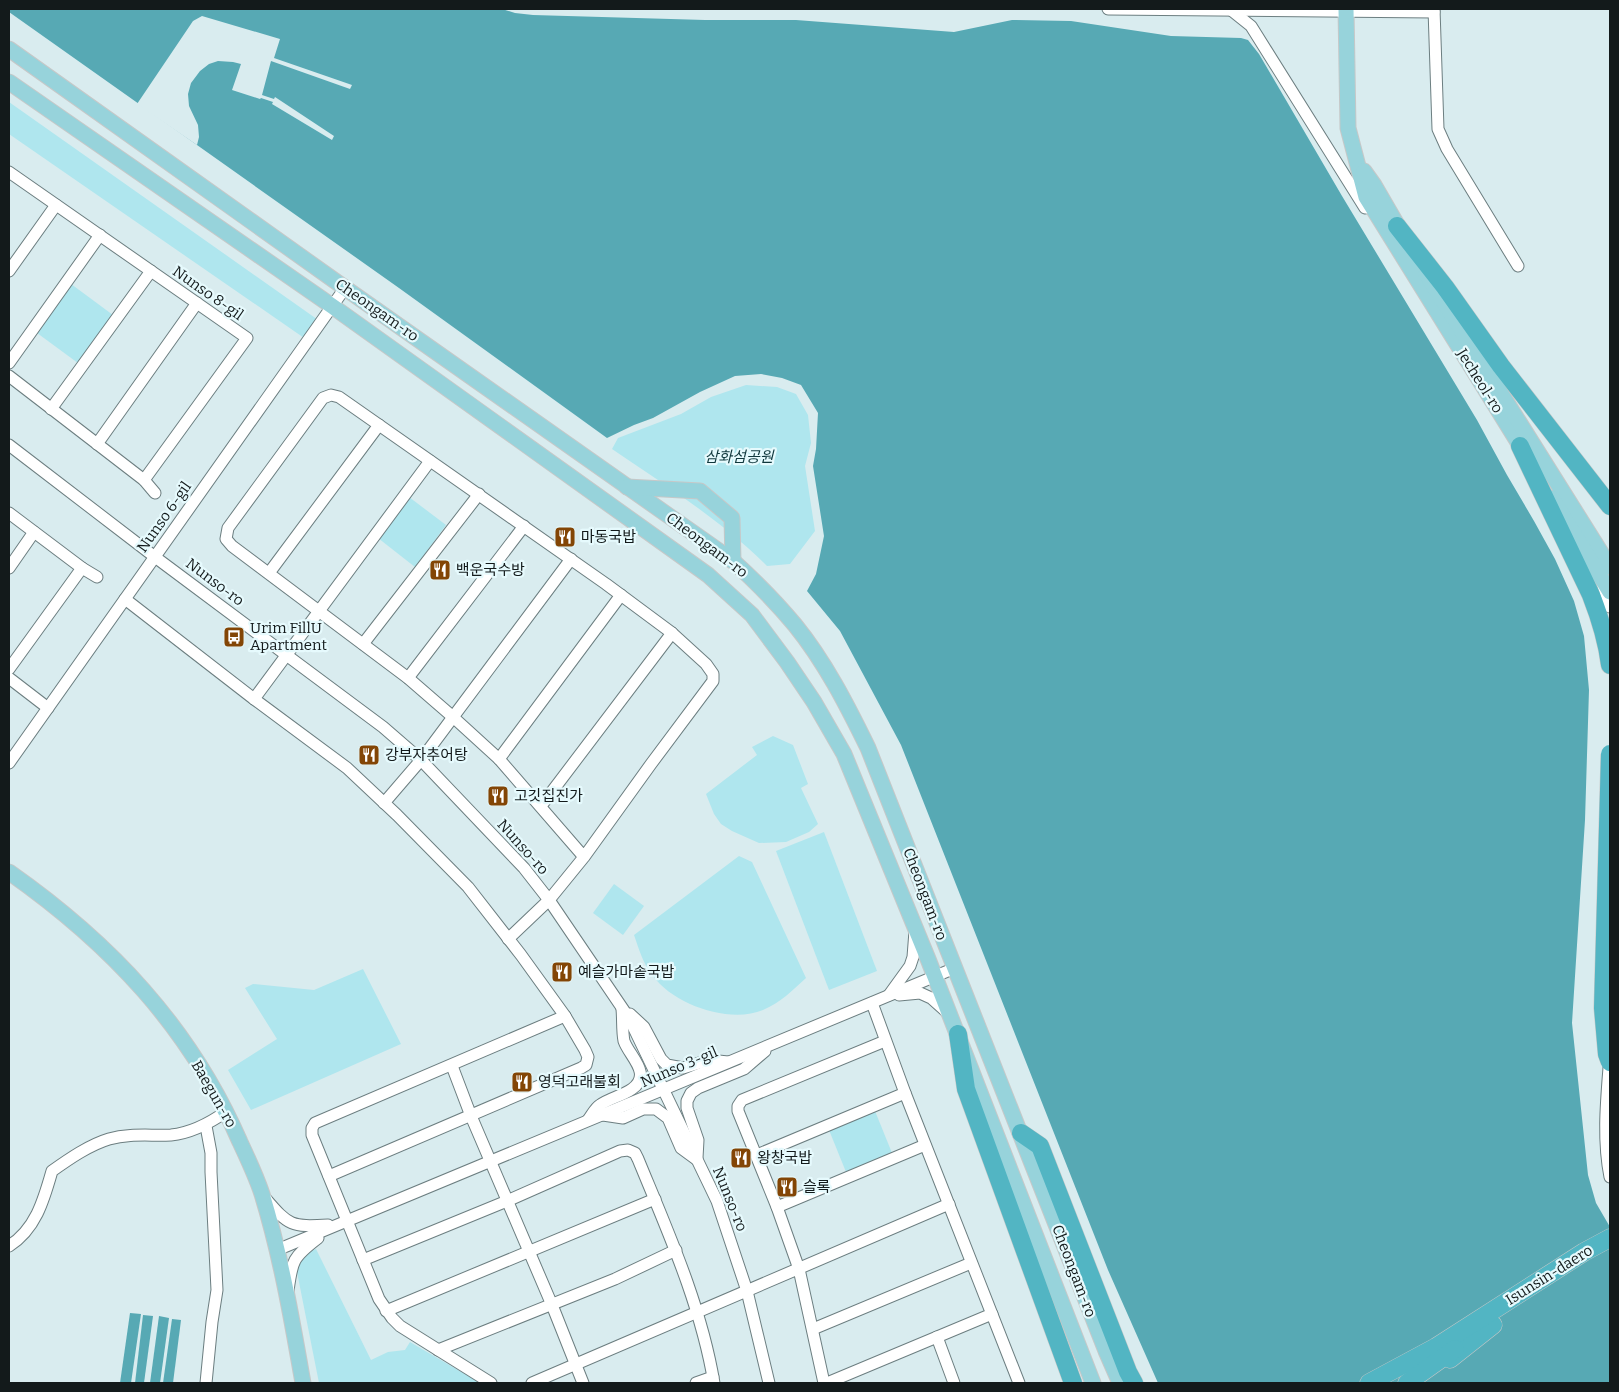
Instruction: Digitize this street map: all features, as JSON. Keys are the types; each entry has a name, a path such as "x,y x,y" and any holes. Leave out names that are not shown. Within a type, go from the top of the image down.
{"highway":[{"path":"1397,226 1445,287 1496,359 1610,506"},
{"path":"1520,446 1601,618 1610,665"},
{"path":"1610,754 1602,1008 1607,1054 1610,1062"},
{"path":"958,1034 966,1089 1073,1383"},
{"path":"1021,1133 1040,1146 1127,1379"},
{"name":"Isunsin-daero","path":"1491,1319 1576,1257 1610,1238"},
{"name":"Isunsin-daero","path":"1491,1319 1610,1251"},
{"path":"1369,1383 1491,1319"},
{"path":"1389,1383 1491,1319"},
{"path":"1407,1383 1491,1319"},
{"path":"1420,1383 1491,1319"}],"main road":[{"name":"Jecheol-ro","path":"1346,10 1348,128 1366,197 1520,446 1605,570"},
{"name":"Cheongam-ro","path":"9,49 734,561 767,593 796,625 821,660 842,696 868,748 1021,1133"},
{"name":"Cheongam-ro","path":"9,82 332,306 708,575 752,615 814,702 844,754 951,1016 1094,1383"},
{"name":"Jecheol-ro","path":"1359,165 1374,185 1605,570 1610,592"},
{"path":"627,486 700,491 732,518 734,561"},
{"name":"Baegun-ro","path":"9,872 48,900 116,960 168,1019 227,1111 261,1193 277,1250 288,1298 303,1383"}],"street":[{"path":"1108,9 1434,11 1438,129 1447,149 1518,266"},
{"path":"1231,10 1251,26 1367,211 1405,259"},
{"name":"Nunso 8-gil","path":"11,178 56,205 246,338 144,480"},
{"path":"9,271 56,205"},
{"path":"9,363 100,235"},
{"path":"51,408 151,271"},
{"name":"Nunso 6-gil","path":"9,763 345,288"},
{"path":"96,444 197,303"},
{"path":"9,376 144,480 156,493"},
{"path":"508,939 548,900 584,857 650,764 713,681 713,674 706,664 672,633 479,494 339,396 331,395 323,398 226,533 226,539 232,546 408,678 453,717 498,759 542,806 584,857"},
{"path":"269,572 379,425"},
{"name":"Nunso-ro","path":"9,445 155,557 383,727 421,760 524,868 629,1018 697,1160 726,1222 747,1291 769,1383"},
{"path":"254,700 430,461"},
{"path":"363,644 479,494"},
{"path":"9,512 97,578"},
{"path":"408,678 524,526"},
{"path":"9,568 34,532"},
{"path":"384,803 421,760 570,560"},
{"path":"9,669 82,568"},
{"path":"1605,570 1610,607"},
{"path":"498,759 621,595"},
{"path":"125,599 254,700 347,768 384,803 468,888 565,1016 588,1057 586,1065 330,1176"},
{"path":"542,806 672,633"},
{"path":"9,678 48,708"},
{"path":"888,996 910,966 915,927"},
{"name":"Nunso 3-gil","path":"277,1250 955,968"},
{"path":"888,996 920,993 931,998 951,1016"},
{"path":"872,1003 925,1145 1019,1383"},
{"path":"622,1008 644,1027 661,1058 667,1064 684,1068 709,1060 730,1062"},
{"path":"587,1121 599,1106 636,1086 639,1078 640,1070 624,1041 622,1008"},
{"path":"491,1383 400,1326 386,1311 379,1299 312,1135 312,1128 315,1124 565,1016"},
{"path":"885,1041 742,1100 738,1106 738,1111 778,1206 799,1269 826,1383 992,1314"},
{"path":"697,1160 698,1140 687,1108 687,1101 691,1093 698,1088 744,1069 774,1043"},
{"path":"1610,1051 1606,1115 1607,1158 1610,1176"},
{"path":"452,1066 471,1116 530,1252 583,1383"},
{"path":"757,1155 905,1093"},
{"path":"601,1115 623,1118 643,1109 656,1109 668,1118 681,1148 697,1160"},
{"path":"9,1246 16,1242 33,1222 42,1206 52,1171 78,1153 108,1139 135,1135 172,1135 206,1126 227,1111"},
{"path":"206,1126 211,1153 217,1290 206,1383"},
{"path":"778,1206 925,1145"},
{"path":"363,1260 507,1201 620,1151 628,1150 635,1153 655,1198 676,1250 696,1312 713,1380 696,1383"},
{"path":"261,1193 282,1218 293,1224 302,1226 328,1225 329,1228 296,1257 292,1266 288,1298"},
{"path":"386,1311 655,1198"},
{"path":"532,1383 948,1204"},
{"path":"438,1350 615,1279 676,1250"},
{"path":"813,1330 971,1263"},
{"path":"937,1337 954,1383"}],"green space":[{"path":"9,102 321,322 307,340 9,134"},
{"path":"67,281 117,318 82,366 33,330"},
{"name":"삼화섬공원","path":"746,385 777,387 796,394 808,415 811,443 805,466 815,531 790,564 767,566 712,518 612,449 618,438 681,414 711,397"},
{"path":"409,497 446,525 415,567 378,538"},
{"path":"773,736 793,745 808,784 801,788 818,824 809,832 786,842 759,843 721,824 714,814 706,794 757,755 752,747"},
{"path":"824,832 877,971 829,990 776,851"},
{"path":"739,856 752,862 806,978 775,1004 750,1014 735,1015 704,1009 674,996 653,976 642,956 634,935"},
{"path":"614,884 644,906 623,935 593,913"},
{"path":"363,969 401,1044 251,1110 228,1070 277,1039 245,988 253,984 314,990"},
{"path":"875,1111 892,1153 846,1172 829,1130"},
{"path":"316,1249 371,1360 388,1352 405,1350 410,1342 480,1383 319,1383 296,1267 308,1252"}],"shaded area":[{"path":"9,9 502,9 533,15 705,20 796,20 954,32 1012,20 1071,21 1171,36 1241,38 1248,40 1259,54 1477,420 1534,521 1555,559 1574,601 1584,636 1589,690 1585,820 1572,1023 1588,1175 1596,1203 1610,1227 1610,1383 1158,1383 1108,1270 901,745 840,631 807,591 816,574 824,536 813,466 818,413 801,385 782,378 761,374 735,376 700,392 653,418 607,438 9,12"},
{"path":"130,1313 141,1314 131,1383 120,1383"},
{"path":"143,1315 153,1316 144,1383 135,1383"},
{"path":"159,1316 169,1318 160,1383 150,1383"},
{"path":"172,1319 181,1320 173,1383 163,1383"}],"pier":[{"path":"202,16 280,39 274,58 352,85 350,89 271,61 262,95 274,99 275,97 334,136 332,140 272,104 273,102 232,90 241,64 233,62 218,61 209,64 200,71 191,83 188,94 189,106 198,125 199,137 197,145 137,104 193,21"}],"place":[{"name":"마동국밥","path":"565,537"},
{"name":"백운국수방","path":"440,570"},
{"name":"Urim FillU Apartment","path":"234,637"},
{"name":"강부자추어탕","path":"369,755"},
{"name":"고깃집진가","path":"498,796"},
{"name":"예슬가마솥국밥","path":"562,972"},
{"name":"영덕고래불회","path":"522,1082"},
{"name":"왕창국밥","path":"741,1158"},
{"name":"슬록","path":"787,1187"}]}
